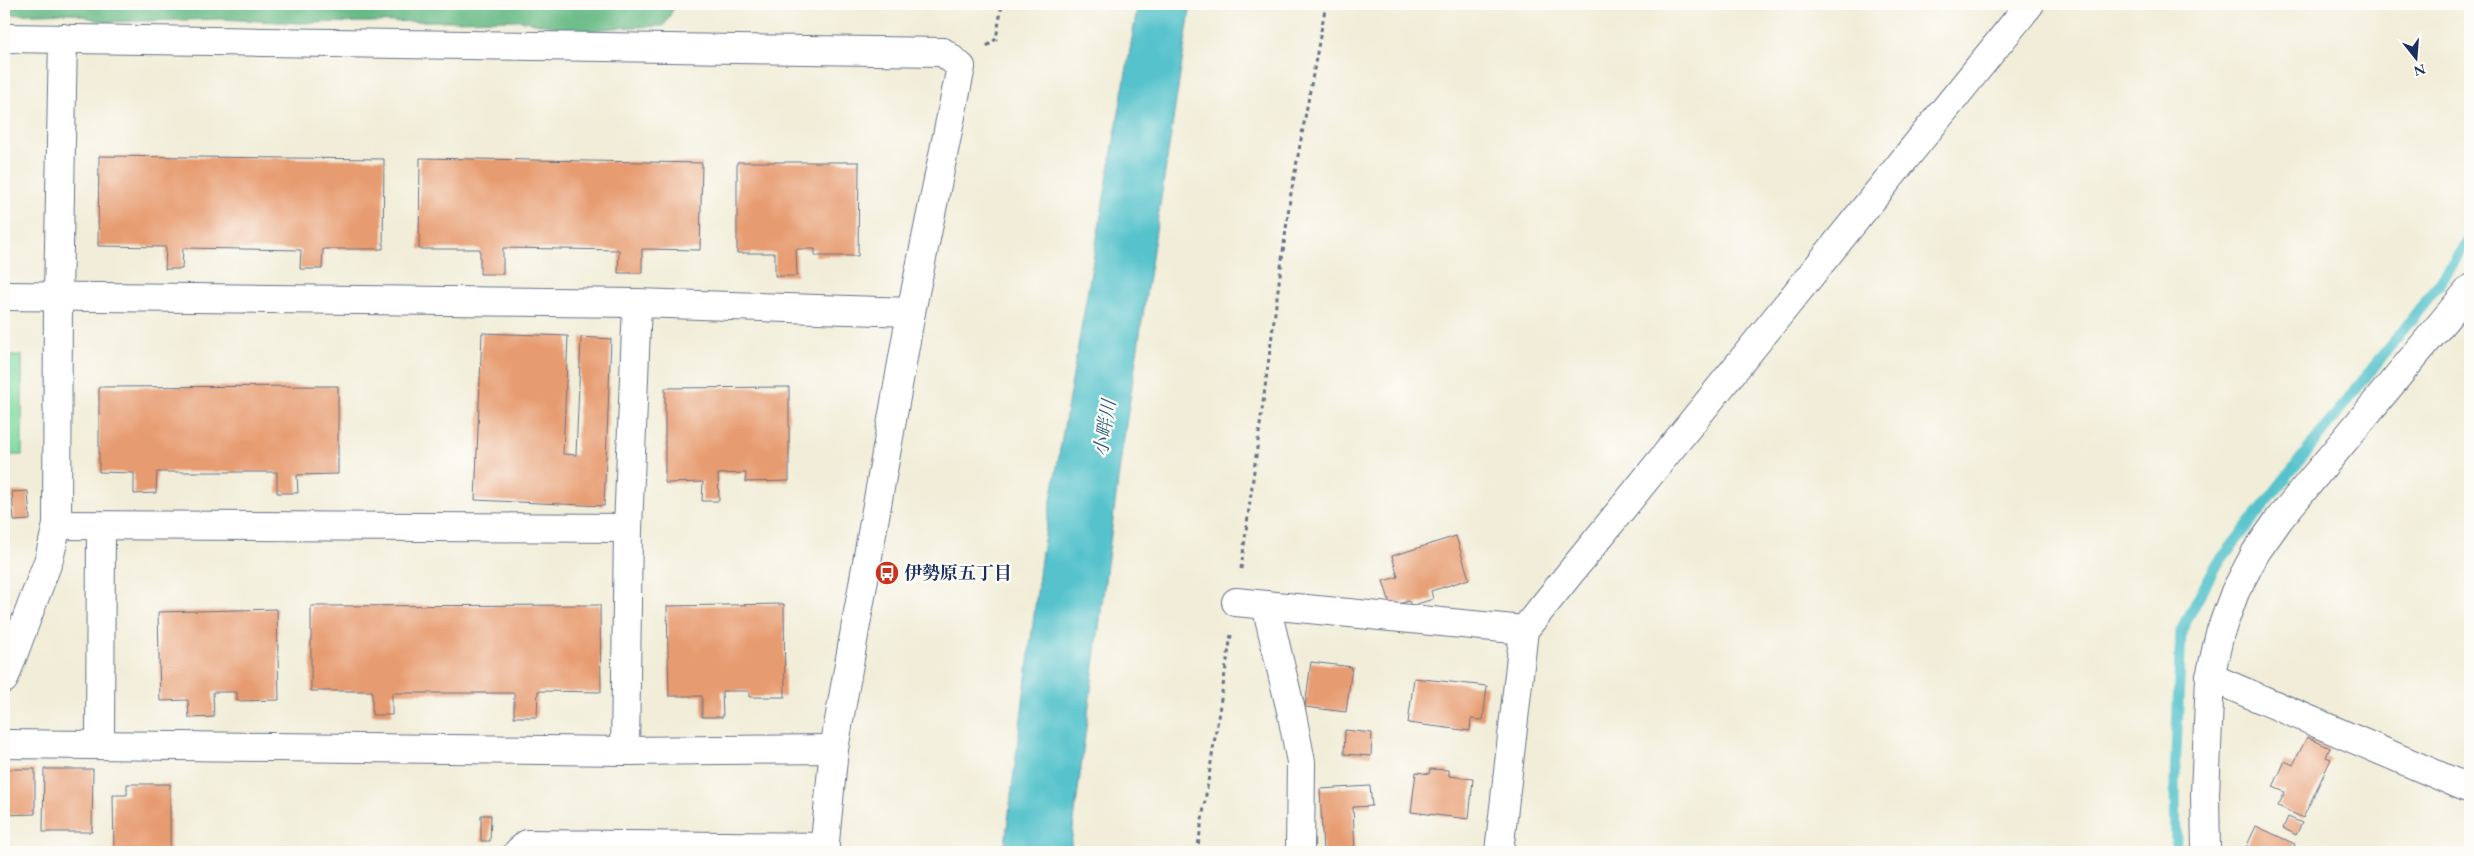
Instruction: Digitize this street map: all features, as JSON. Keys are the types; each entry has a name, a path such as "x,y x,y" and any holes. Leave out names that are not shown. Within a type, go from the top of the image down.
{"street":[{"path":"1499,852 1524,630 2030,4"},
{"path":"4,38 942,52 961,67 911,312 834,749 824,850 527,844 518,852"},
{"path":"4,679 50,559 57,525 58,298 63,38"},
{"path":"2206,852 2205,794 2210,677 2220,633 2235,592 2256,552 2329,457 2419,353 2470,289"},
{"path":"4,296 637,303 911,312"},
{"path":"625,751 628,528 637,303"},
{"path":"57,525 628,528"},
{"path":"100,744 101,526"},
{"path":"1236,602 1524,630"},
{"path":"1266,604 1301,762 1300,852"},
{"path":"2210,677 2470,789"},
{"path":"4,744 625,751 834,749"}],"path":[{"path":"961,67 996,39 1002,4"},
{"path":"1196,852 1236,602 1290,199 1326,4"}],"green space":[{"path":"4,4 676,4 664,26 614,28 581,32 519,20 298,23 221,19 104,22 72,13 4,15"},
{"path":"4,356 22,356 22,455 4,455"}],"water":[{"name":"小畔川","path":"1138,4 1191,4 1121,457 1070,852 1004,852 1042,552"}],"building":[{"path":"99,156 384,159 383,249 323,249 322,269 300,269 301,250 183,248 182,269 165,269 166,247 98,246"},
{"path":"420,158 702,163 700,250 642,249 642,273 618,273 619,250 503,248 503,274 480,274 480,249 419,249"},
{"path":"737,162 859,162 858,256 815,256 815,249 796,249 797,276 775,276 775,253 737,253"},
{"path":"482,333 568,336 563,454 576,455 581,337 611,339 604,506 475,500"},
{"path":"338,386 338,474 297,475 298,493 277,493 277,472 157,472 156,493 134,494 134,473 99,472 99,387"},
{"path":"789,387 789,481 745,482 746,473 718,474 719,501 702,501 703,482 665,483 665,388"},
{"path":"28,491 30,520 14,521 12,492"},
{"path":"1456,536 1469,579 1431,591 1433,599 1411,606 1409,601 1391,606 1383,581 1398,577 1392,556"},
{"path":"784,604 785,697 749,697 749,691 722,691 723,717 702,717 702,696 669,696 667,606"},
{"path":"600,605 601,692 538,691 537,717 514,717 514,693 392,693 392,715 372,715 372,691 311,691 311,606"},
{"path":"277,609 279,700 237,701 237,692 213,692 214,717 189,718 188,700 160,701 158,612"},
{"path":"1311,662 1352,667 1346,712 1305,707"},
{"path":"1414,678 1487,686 1483,720 1471,719 1470,731 1408,723"},
{"path":"1345,730 1372,733 1371,756 1344,754"},
{"path":"2307,737 2330,748 2326,757 2331,759 2303,818 2278,806 2285,792 2273,787 2285,761 2293,765"},
{"path":"4,769 35,769 35,814 4,815"},
{"path":"44,769 93,769 92,832 43,832"},
{"path":"1430,769 1449,770 1449,776 1473,779 1469,819 1411,812 1416,772 1429,774"},
{"path":"127,784 170,784 170,852 114,852 113,795 127,795"},
{"path":"1370,786 1372,806 1353,807 1355,851 1323,852 1320,789"},
{"path":"481,815 491,815 490,841 481,841"},
{"path":"2288,817 2302,823 2296,835 2283,828"},
{"path":"2256,826 2295,844 2291,852 2244,852"}],"waterway":[{"path":"2176,852 2175,781 2181,631 2215,567 2440,283 2470,237"}],"place":[{"name":"伊勢原五丁目","path":"887,573"}]}
